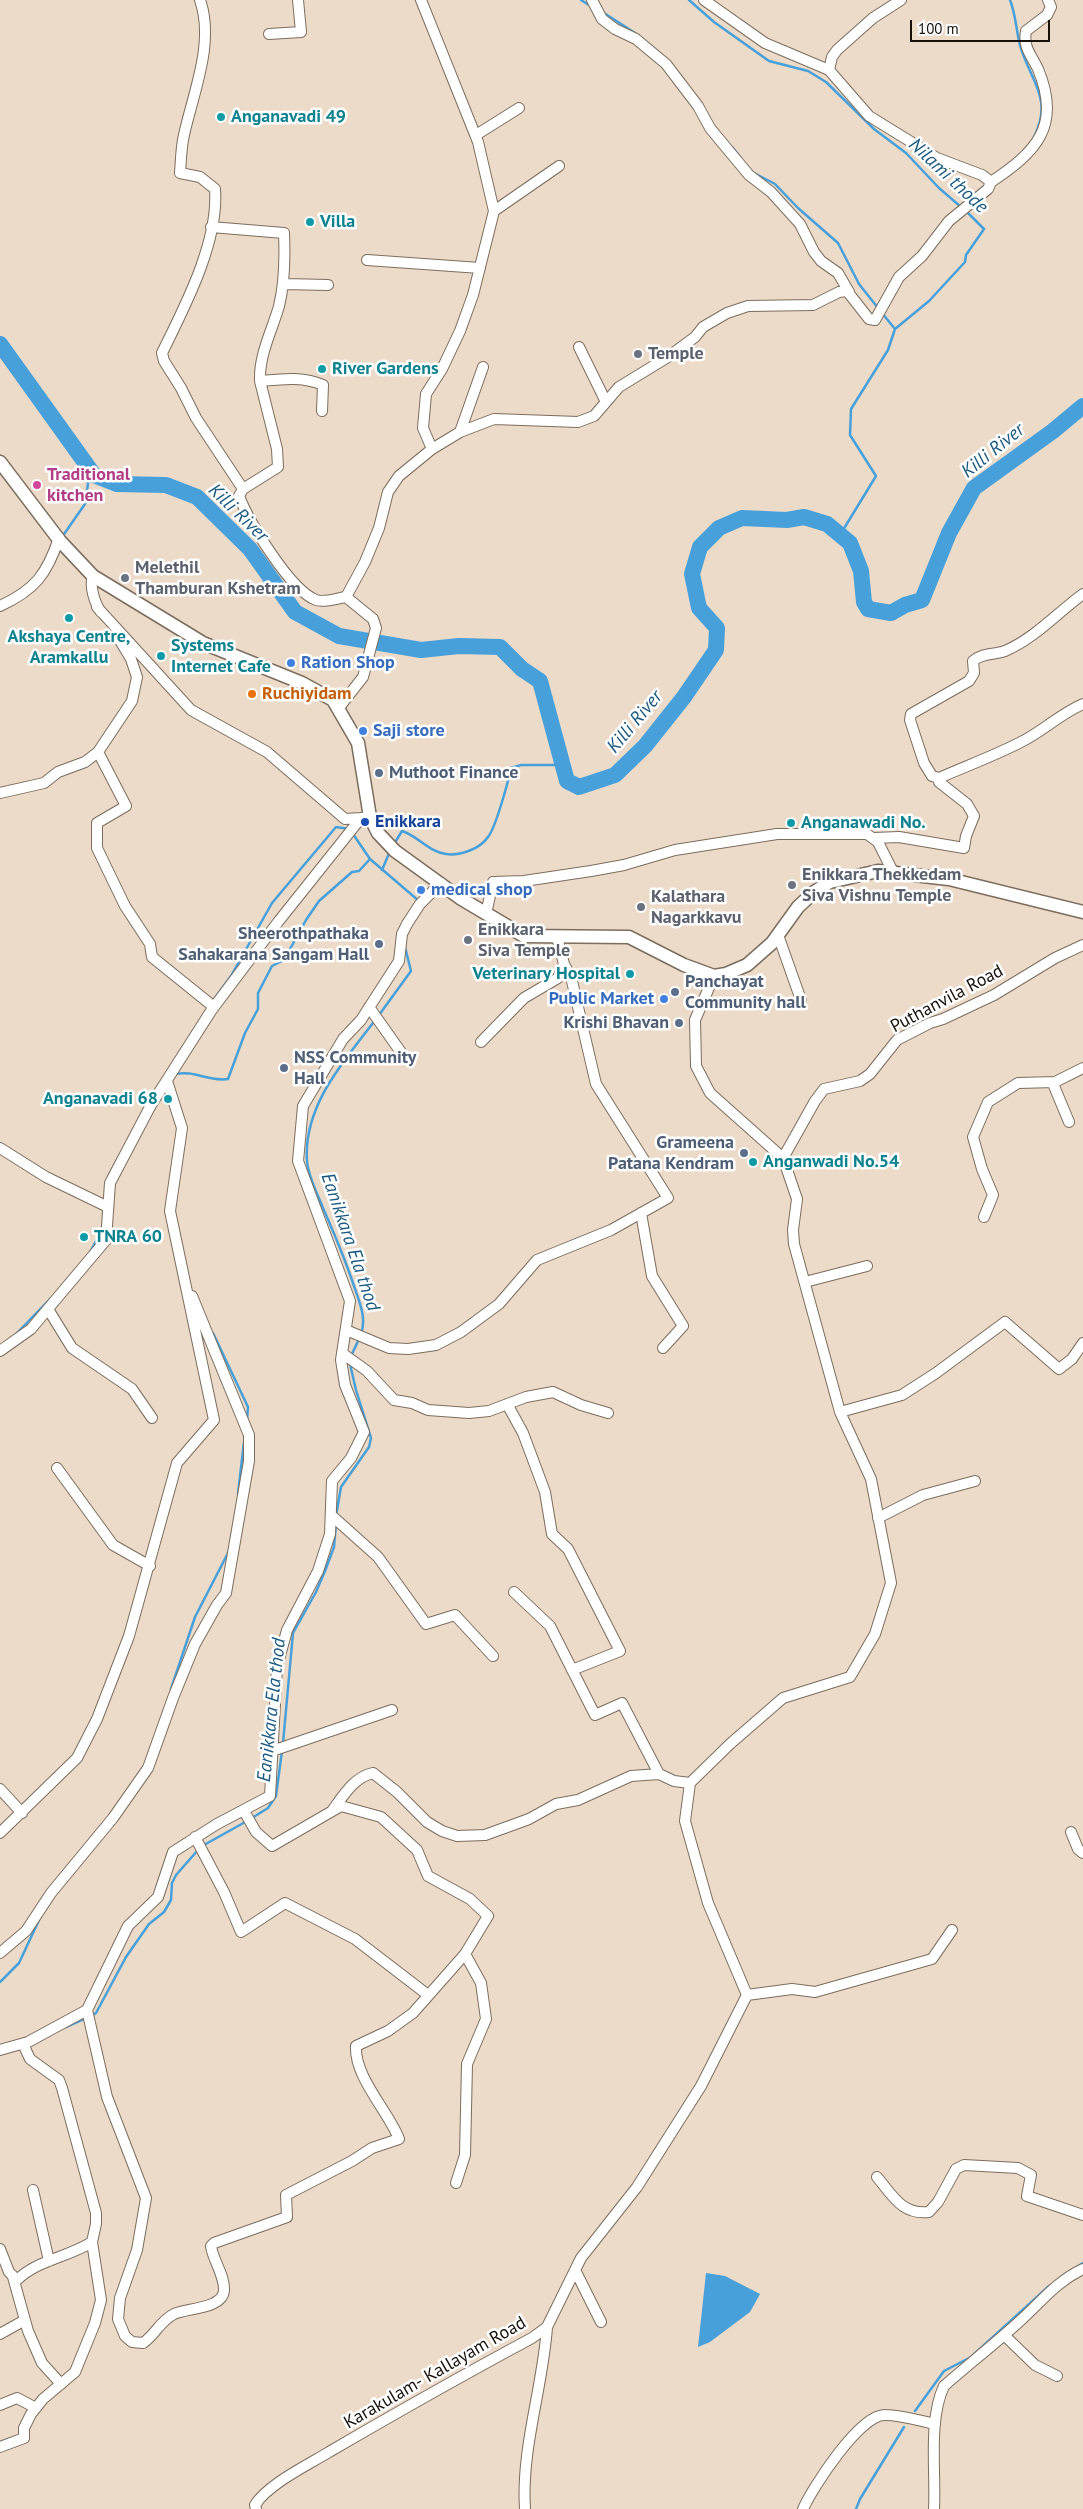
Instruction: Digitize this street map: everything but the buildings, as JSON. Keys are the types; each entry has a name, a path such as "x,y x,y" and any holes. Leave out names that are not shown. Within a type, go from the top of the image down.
{"main road":[{"path":"0,462 60,540 93,576 203,643 302,683 332,700 358,743 362,820 378,833 391,848 486,914 524,936 629,937 669,958 714,976 726,974 747,965 778,935 798,907 814,892 830,882 878,872 892,872 949,880 1083,912"}],"street":[{"path":"200,0 204,12 204,40 200,69 183,137 180,173 200,177 215,188 216,205 205,251 183,313 162,353 164,361 181,388 196,418 243,489"},
{"path":"269,34 301,32 298,0"},
{"path":"421,0 476,135 489,183 494,211 480,268 460,331 442,369 426,394 423,428 432,449"},
{"path":"592,0 602,19 615,29 636,39 666,64 698,106 719,140 749,175 771,192 800,224 814,252 838,273 869,319 875,320 899,277 922,256 966,205 982,195 991,182 1022,160 1032,150 1043,130 1048,102 1046,92 1024,42 1026,31 1047,15 1051,7 1048,0"},
{"path":"704,0 765,43 829,70 869,116 937,158 982,175 991,182"},
{"path":"829,70 832,56 837,50 873,18 901,0"},
{"path":"476,135 518,108"},
{"path":"494,211 558,166"},
{"path":"211,228 284,232 284,284 271,334 261,359 260,381 277,449 278,467 243,489 239,496 247,516 268,549 304,594 318,601 346,596"},
{"path":"367,260 480,268"},
{"path":"284,284 328,285"},
{"path":"346,596 379,528 388,492 399,476 432,449 460,432 494,418 578,422 594,416 619,387 668,357 695,337 703,327 727,313 748,306 813,305 839,292 849,292"},
{"path":"580,347 606,402"},
{"path":"460,432 483,367"},
{"path":"260,381 296,378 313,380 323,385 322,411"},
{"path":"0,606 28,590 42,577 60,540"},
{"path":"0,793 44,783 58,772 85,762 98,752 132,700 137,677 125,648 97,606 91,581 93,576"},
{"path":"1083,594 1025,642 999,653 977,656 973,661 974,673 968,681 911,714 910,720 924,764 932,776 939,778 1022,741 1043,730 1064,712 1083,704"},
{"path":"338,709 363,677 375,637 373,620 346,596"},
{"path":"97,606 191,710 267,752 345,819 362,820"},
{"path":"98,752 126,806 97,823 97,848 125,906 150,944 152,957 214,1007"},
{"path":"874,838 924,840 941,845 964,848 966,836 974,816 967,804 939,782 939,778"},
{"path":"0,1351 31,1329 106,1240 110,1183 169,1078 214,1007 278,922 362,820"},
{"path":"486,914 493,882 524,881 590,871 624,865 675,850 777,834 868,834 874,838 892,872"},
{"path":"247,1817 272,1846 341,1806 381,1817 417,1850 428,1876 470,1899 488,1916 465,1954 413,2013 388,2031 356,2046 355,2056 360,2067 381,2110 399,2139 372,2148 352,2161 286,2195 287,2217 214,2243 211,2246 212,2256 224,2283 224,2293 218,2301 174,2314 161,2323 150,2339 143,2343 132,2342 125,2336 118,2319 120,2298 137,2250 146,2198 107,2097 88,2014 128,1926 158,1897 173,1852 195,1837 247,1817 270,1796 277,1667 287,1630 318,1571 330,1534 332,1480 351,1458 364,1432 345,1385 341,1360 342,1353 355,1334 350,1301 298,1161 303,1106 343,1039 374,1014 399,961 402,934 423,900 441,883"},
{"path":"778,935 801,1000"},
{"path":"355,1334 389,1348 408,1349 436,1345 461,1332 499,1304 537,1260 611,1230 668,1198 668,1195 596,1084 571,977 564,964 557,937"},
{"name":"Puthanvila Road","path":"783,1158 815,1101 824,1089 860,1081 870,1074 897,1040 930,1023 943,1019 994,995 1055,958 1083,945"},
{"path":"481,1042 524,998 558,978 564,964"},
{"path":"714,976 695,1020 695,1051 698,1075 719,1102 783,1158 797,1198 793,1230 794,1244 840,1412 870,1479 891,1583 875,1634 850,1677 783,1698 730,1744 690,1783 685,1821 708,1903 747,1995 792,1989 815,1992 932,1959 952,1930"},
{"path":"374,1014 405,1058"},
{"path":"984,1217 994,1195 982,1169 973,1136 988,1102 1018,1083 1055,1082 1083,1068"},
{"path":"0,1832 22,1813 76,1758 97,1719 129,1636 150,1566 177,1462 214,1420 203,1361 182,1274 180,1250 170,1211 182,1128 169,1078"},
{"path":"1055,1082 1054,1086 1059,1101 1069,1122"},
{"path":"0,1148 46,1177 108,1207"},
{"path":"642,1213 652,1276 683,1326 663,1348"},
{"path":"805,1282 867,1266"},
{"path":"0,1953 26,1931 52,1893 113,1818 148,1768 195,1644 226,1593 249,1461 249,1435 182,1274"},
{"path":"48,1309 72,1348 132,1389 152,1418"},
{"path":"840,1412 902,1395 936,1373 1005,1322 1059,1369 1072,1358 1083,1343"},
{"path":"342,1353 367,1371 394,1400 412,1403 428,1410 469,1413 488,1411 526,1397 553,1392 581,1405 608,1413"},
{"path":"507,1404 523,1433 545,1492 552,1534 568,1549 620,1651 572,1670"},
{"path":"57,1468 113,1545 150,1566"},
{"path":"878,1518 923,1495 974,1481"},
{"path":"331,1515 378,1557 426,1624 455,1615 493,1656"},
{"path":"514,1592 550,1626 595,1715 622,1703 660,1774"},
{"path":"272,1751 392,1710"},
{"path":"332,1811 354,1783 363,1775 373,1773 397,1792 427,1822 442,1831 457,1836 485,1835 529,1819 556,1804 578,1800 631,1776 660,1774 674,1780 690,1783"},
{"path":"0,1788 22,1813"},
{"path":"1071,1832 1078,1849 1083,1853"},
{"path":"195,1837 224,1892 241,1932 285,1903 355,1939 428,1995"},
{"path":"456,2183 465,2155 466,2064 486,2019 481,1983 465,1954"},
{"name":"Karakulam- Kallayam Road","path":"256,2509 255,2505 261,2495 307,2466 417,2401 532,2338 546,2327 576,2272 581,2258 637,2188 701,2086 747,1995"},
{"path":"0,2050 24,2045 88,2014"},
{"path":"0,2447 24,2438 26,2423 36,2408 76,2372 100,2300 92,2242 96,2224 96,2213 62,2088 59,2080 30,2060 24,2045"},
{"path":"877,2177 904,2208 916,2214 929,2212 938,2202 956,2169 964,2165 1018,2168 1031,2175 1028,2196 1083,2215"},
{"path":"33,2190 49,2261"},
{"path":"13,2277 17,2280 49,2261 78,2250 92,2242"},
{"path":"0,2249 13,2277 25,2320 42,2363 61,2384"},
{"path":"934,2509 935,2424 939,2396 944,2386 1004,2335 1048,2293 1071,2274 1083,2269"},
{"path":"576,2272 601,2322"},
{"path":"0,2334 25,2320"},
{"path":"526,2509 527,2464 545,2352 546,2327"},
{"path":"1004,2335 1035,2365 1057,2376"},
{"path":"0,2405 17,2398 36,2408"},
{"path":"802,2509 852,2436 871,2420 884,2414 935,2424"}],"water":[{"path":"706,2273 725,2276 760,2294 750,2312 710,2342 698,2347"}],"waterway":[{"path":"581,0 592,7"},
{"name":"Nilami thode","path":"689,0 714,22 769,61 808,71 826,82 874,129 906,153 939,188 961,207"},
{"path":"1010,0 1014,11 1020,45 1041,100 1040,123 1034,137"},
{"path":"604,13 635,33"},
{"path":"645,41 656,50"},
{"path":"732,147 741,158"},
{"path":"754,173 775,184 798,208 838,243 859,284 878,308"},
{"name":"Nilami thode","path":"840,535 876,476 850,435 851,409 888,350 895,329 929,301 965,262 966,255 984,229 965,210"},
{"path":"882,313 895,329"},
{"name":"Killi River","path":"0,344 94,475 117,484 166,485 197,497 250,549 295,612 339,636 421,650 459,646 500,647 522,669 540,681 567,781 579,787 615,775 645,746 684,697 716,650 717,628 699,608 692,574 700,547 719,528 742,518 787,520 804,517 827,524 850,543 861,571 864,602 868,609 891,613 905,605 922,600 949,533 974,488 1053,431 1083,406"},
{"path":"62,537 85,504 90,470"},
{"path":"394,844 402,831 440,853 457,854 469,851 480,845 491,832 511,768 521,765 562,765"},
{"path":"215,998 231,976 272,903 336,827 349,829"},
{"path":"353,834 370,859"},
{"path":"382,870 390,851"},
{"path":"175,1074 182,1073 214,1079 228,1079 245,1033 258,1009 258,993 272,966 284,960 319,901 352,872 359,871 370,859 419,901"},
{"name":"Eanikkara Ela thod","path":"379,1015 411,971 405,947"},
{"name":"Eanikkara Ela thod","path":"361,1334 363,1316 360,1304 343,1256 311,1179 307,1161 312,1121 319,1102 339,1067 376,1019"},
{"path":"109,1175 119,1156"},
{"path":"90,1252 102,1230"},
{"path":"17,1333 51,1298"},
{"path":"213,1333 248,1407 247,1420"},
{"name":"Eanikkara Ela thod","path":"351,1356 359,1339"},
{"name":"Eanikkara Ela thod","path":"336,1516 341,1487 369,1447 371,1438 350,1364"},
{"path":"238,1494 244,1442"},
{"name":"Eanikkara Ela thod","path":"283,1743 293,1633 316,1592 325,1571 334,1547 336,1524"},
{"path":"171,1689 195,1617 229,1551"},
{"name":"Eanikkara Ela thod","path":"252,1818 268,1808 276,1796 282,1751"},
{"name":"Eanikkara Ela thod","path":"204,1845 247,1821"},
{"name":"Eanikkara Ela thod","path":"91,2016 96,2013 126,1957 149,1924 164,1912 171,1900 172,1883 176,1875 198,1850"},
{"path":"0,1982 19,1963 40,1918"},
{"name":"Eanikkara Ela thod","path":"66,2027 86,2018"},
{"path":"1064,2275 1083,2263"},
{"path":"915,2411 944,2371 971,2357 1049,2286"},
{"path":"856,2509 860,2499 904,2427"}],"place":[{"name":"Anganavadi 49","path":"221,117"},
{"name":"Villa","path":"310,222"},
{"name":"Temple","path":"638,354"},
{"name":"River Gardens","path":"322,369"},
{"name":"Traditional kitchen","path":"37,485"},
{"name":"Melethil Thamburan Kshetram","path":"125,578"},
{"name":"Akshaya Centre, Aramkallu","path":"69,618"},
{"name":"Systems Internet Cafe","path":"161,656"},
{"name":"Ration Shop","path":"291,663"},
{"name":"Ruchiyidam","path":"252,694"},
{"name":"Saji store","path":"363,731"},
{"name":"Muthoot Finance","path":"379,773"},
{"name":"Enikkara","path":"365,822"},
{"name":"Anganawadi No.","path":"791,823"},
{"name":"Enikkara Thekkedam Siva Vishnu Temple","path":"792,885"},
{"name":"medical shop","path":"421,890"},
{"name":"Kalathara Nagarkkavu","path":"641,907"},
{"name":"Enikkara Siva Temple","path":"468,940"},
{"name":"Sheerothpathaka Sahakarana Sangam Hall","path":"379,944"},
{"name":"Veterinary Hospital","path":"630,974"},
{"name":"Panchayat Community hall","path":"675,992"},
{"name":"Public Market","path":"664,999"},
{"name":"Krishi Bhavan","path":"679,1023"},
{"name":"NSS Community Hall","path":"284,1068"},
{"name":"Anganavadi 68","path":"168,1099"},
{"name":"Grameena Patana Kendram","path":"744,1153"},
{"name":"Anganwadi No.54","path":"753,1162"},
{"name":"TNRA 60","path":"84,1237"}]}
